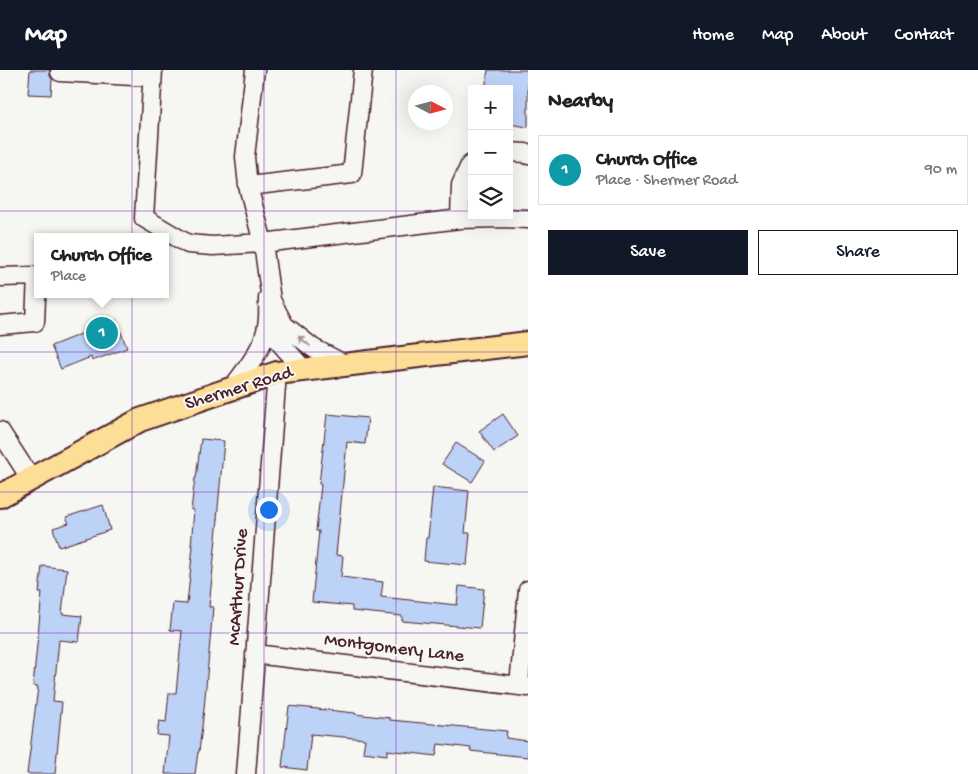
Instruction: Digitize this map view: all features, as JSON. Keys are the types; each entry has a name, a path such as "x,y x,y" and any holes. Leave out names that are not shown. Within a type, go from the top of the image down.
{"main road":[{"name":"Shermer Road","path":"0,496 140,420 277,373 528,343"}],"street":[{"path":"255,70 245,157 248,186 263,243 271,300 284,325 313,348 346,365"},
{"path":"248,186 352,174 363,70"},
{"path":"60,72 152,74 144,218 188,244 213,246 263,243 460,219 528,219"},
{"path":"513,152 526,153 528,155"},
{"path":"460,219 461,185 468,169"},
{"path":"0,276 34,276"},
{"path":"232,388 249,366 262,343 267,328 269,282"},
{"path":"0,325 35,322 36,298"},
{"path":"267,328 304,370"},
{"name":"McArthur Drive","path":"246,774 277,373"},
{"path":"0,431 31,479"},
{"path":"523,686 528,590"},
{"name":"Montgomery Lane","path":"255,654 523,686"}],"building":[{"path":"30,70 50,70 52,79 51,95 28,94"},
{"path":"488,70 528,70 528,127 513,125 513,85 486,85"},
{"path":"116,320 127,348 92,361 91,357 61,369 51,346"},
{"path":"327,414 368,418 365,444 347,442 336,555 343,556 341,577 383,582 381,597 457,605 459,586 484,589 480,628 402,621 402,616 352,611 352,606 312,602 319,531 316,531 321,485 319,484"},
{"path":"503,414 518,436 494,452 479,431"},
{"path":"201,439 224,441 209,607 213,607 204,709 195,774 165,774 169,736 157,735 159,721 166,722 169,693 176,693 182,631 170,630 173,603 187,604 193,546 191,546 194,510 191,510"},
{"path":"456,443 485,461 472,482 442,464"},
{"path":"433,487 469,491 465,533 470,533 467,565 424,561"},
{"path":"103,505 110,530 59,547 53,528 69,523 66,517"},
{"path":"42,566 67,569 62,614 82,616 79,642 59,640 53,701 62,702 55,774 27,774 38,687 33,686 42,593 39,593"},
{"path":"289,706 355,713 390,718 390,720 507,731 506,738 528,741 528,757 470,751 471,748 438,744 436,756 387,750 387,755 363,752 365,739 311,734 307,770 282,767"}],"place":[{"name":"Church Office","path":"102,333"}]}
